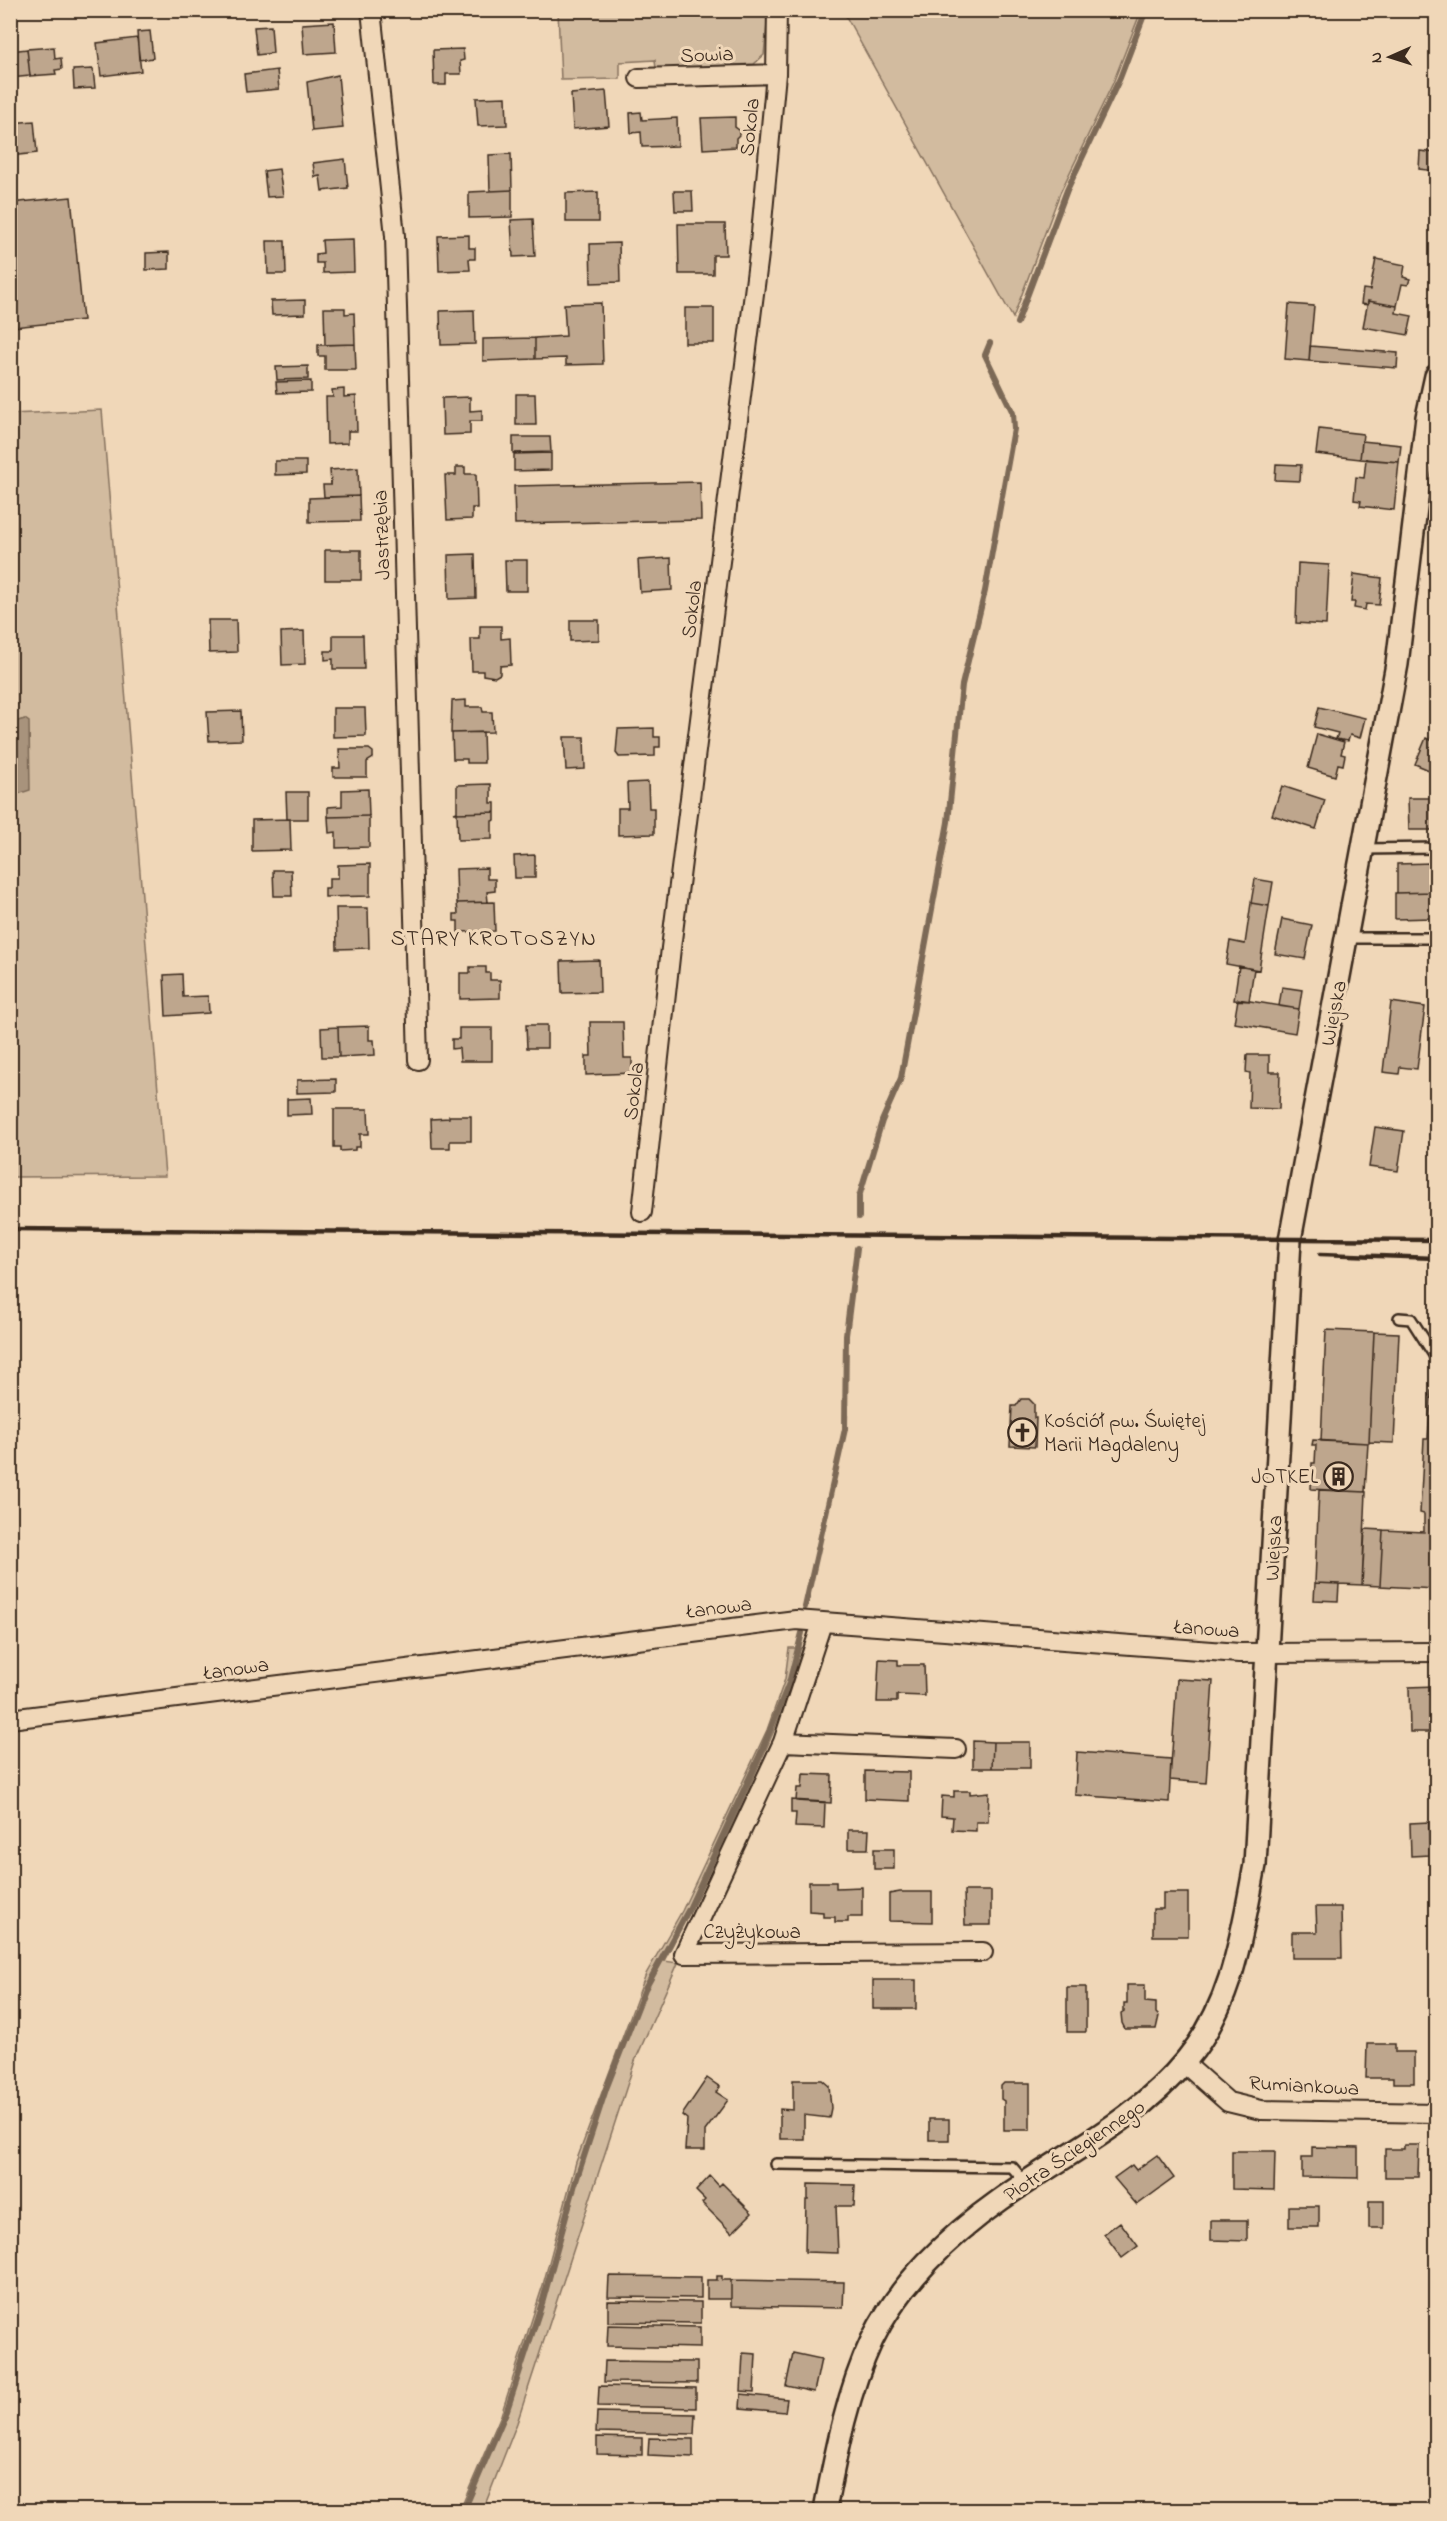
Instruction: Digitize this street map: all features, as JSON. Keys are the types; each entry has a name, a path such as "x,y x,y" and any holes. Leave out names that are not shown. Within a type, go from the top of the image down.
{"street":[{"name":"Jastrzębia","path":"371,10 395,236 418,1060"},
{"name":"Sokola","path":"642,1212 671,948 759,254 776,74 777,10"},
{"name":"Sowia","path":"639,78 776,74"},
{"name":"Wiejska","path":"1267,1654 1290,1240 1397,664 1427,417 1437,376"},
{"name":"Łanowa","path":"10,1719 796,1620 1267,1654 1437,1652"},
{"name":"Czyżykowa","path":"822,1623 783,1742 684,1954 982,1952"},
{"name":"Piotra Ściegiennego","path":"825,2511 849,2404 873,2339 917,2275 950,2240 999,2201 1112,2129 1150,2099 1184,2063 1218,2011 1238,1958 1255,1864 1267,1654"},
{"path":"783,1742 956,1749"},
{"name":"Rumiankowa","path":"1184,2063 1228,2102 1261,2110 1437,2113"}],"lane":[{"path":"1364,849 1437,848"},
{"path":"1347,938 1437,938"},
{"path":"1400,1318 1411,1319 1437,1358"},
{"path":"776,2164 1012,2167 1026,2184"}],"shaded area":[{"path":"558,11 765,11 768,14 764,55 754,64 656,69 655,60 620,62 620,79 561,80"},
{"path":"843,11 1141,11 1113,83 1060,193 1013,318"},
{"path":"102,410 165,1176 11,1177 11,793 15,795 25,719 11,723 10,414"},
{"path":"25,719 29,722 30,790 15,795 11,793 11,723"},
{"path":"789,1648 803,1648 782,1711 728,1832 664,1961 678,1963 635,2061 517,2423 483,2510 460,2510 501,2415 543,2285 576,2162 646,1974 682,1911 767,1730 785,1679"}],"building":[{"path":"334,22 336,52 304,54 302,24"},
{"path":"271,26 273,53 257,55 254,27"},
{"path":"150,31 153,58 139,60 137,32"},
{"path":"137,38 141,71 101,76 97,43"},
{"path":"54,47 55,59 61,58 62,69 55,70 56,74 30,76 27,49"},
{"path":"27,49 30,76 10,78 10,51"},
{"path":"463,49 464,60 460,61 461,74 446,74 446,85 434,85 433,50"},
{"path":"93,69 95,88 74,89 73,70"},
{"path":"277,70 279,89 246,92 244,74"},
{"path":"338,75 343,128 312,131 307,82"},
{"path":"606,91 609,126 573,129 571,94"},
{"path":"506,97 507,125 478,126 476,98"},
{"path":"641,112 642,120 677,118 678,146 642,147 641,132 631,133 630,113"},
{"path":"735,117 735,127 739,130 736,147 703,149 701,118"},
{"path":"34,121 37,153 10,156 10,123"},
{"path":"1420,151 1436,153 1436,171 1419,169"},
{"path":"511,154 512,190 490,191 489,155"},
{"path":"345,159 348,188 322,191 320,176 315,177 313,163"},
{"path":"279,169 283,196 267,197 264,171"},
{"path":"512,190 512,217 469,218 469,192"},
{"path":"674,191 692,191 693,211 675,211"},
{"path":"598,192 598,222 566,222 566,193"},
{"path":"71,197 83,320 13,327 10,297 10,203"},
{"path":"533,219 535,256 513,257 511,220"},
{"path":"678,224 725,224 726,255 713,255 713,274 679,274"},
{"path":"469,235 469,248 475,248 475,259 469,259 470,270 439,271 438,236"},
{"path":"353,239 354,272 323,273 323,263 316,263 316,254 323,253 322,240"},
{"path":"267,241 285,241 286,274 268,274"},
{"path":"619,243 620,282 591,283 590,244"},
{"path":"169,252 169,269 146,270 146,253"},
{"path":"1376,259 1405,265 1403,277 1410,279 1408,285 1402,284 1397,306 1368,301 1368,305 1361,304 1363,289 1370,290"},
{"path":"305,300 305,314 272,315 271,301"},
{"path":"1368,301 1397,306 1396,313 1412,316 1408,335 1363,327"},
{"path":"601,303 603,364 566,365 566,358 535,359 535,338 566,336 564,304"},
{"path":"1289,304 1314,306 1309,361 1285,359"},
{"path":"324,308 345,308 345,314 354,313 355,344 325,345"},
{"path":"685,308 714,308 714,343 685,343"},
{"path":"474,310 475,344 441,345 440,311"},
{"path":"535,338 535,359 483,361 483,339"},
{"path":"355,344 356,370 325,370 325,356 318,356 318,345"},
{"path":"1310,346 1398,353 1397,368 1309,361"},
{"path":"308,366 308,379 277,380 276,367"},
{"path":"311,381 311,392 277,393 276,382"},
{"path":"344,389 344,397 356,396 357,431 348,431 348,443 327,444 326,397 333,397 332,390"},
{"path":"516,394 535,394 536,425 516,425"},
{"path":"470,397 470,411 482,410 482,421 470,421 470,434 443,435 442,398"},
{"path":"1319,429 1363,434 1360,459 1316,454"},
{"path":"513,437 550,437 551,452 513,453"},
{"path":"1362,441 1401,445 1399,462 1360,459"},
{"path":"551,453 551,470 514,471 514,454"},
{"path":"1366,459 1399,462 1394,510 1360,506 1361,501 1354,500 1356,477 1364,478"},
{"path":"275,461 306,461 306,474 275,475"},
{"path":"1276,464 1301,465 1300,481 1275,480"},
{"path":"456,467 465,467 465,474 476,474 477,508 472,508 472,519 447,520 445,475 456,475"},
{"path":"358,468 359,496 324,497 323,485 331,485 330,470"},
{"path":"700,482 701,520 515,524 514,486"},
{"path":"359,496 360,521 309,522 309,498"},
{"path":"325,550 361,550 361,580 325,580"},
{"path":"475,554 476,598 449,599 448,555"},
{"path":"671,558 672,590 640,592 638,560"},
{"path":"505,560 527,560 527,591 506,591"},
{"path":"1298,563 1329,565 1326,625 1296,623"},
{"path":"1354,574 1382,578 1379,605 1366,604 1365,610 1354,608 1355,602 1351,602"},
{"path":"208,620 236,620 237,652 209,653"},
{"path":"570,620 599,620 599,640 570,641"},
{"path":"480,626 501,626 501,639 510,638 511,665 500,666 500,674 495,677 483,675 483,671 472,671 471,639 480,639"},
{"path":"304,631 305,664 282,665 281,632"},
{"path":"333,635 363,635 364,669 333,669 333,659 325,660 325,651 333,651"},
{"path":"466,700 466,707 482,707 483,712 492,712 493,732 451,733 452,701"},
{"path":"1319,707 1365,718 1360,738 1350,735 1348,741 1336,739 1338,733 1314,727"},
{"path":"333,708 365,708 366,736 333,737"},
{"path":"241,711 242,740 209,741 207,712"},
{"path":"654,728 654,737 660,737 660,747 655,747 655,756 619,757 616,753 618,729"},
{"path":"483,732 484,763 467,763 467,759 453,759 452,733"},
{"path":"1317,734 1344,742 1341,754 1345,755 1343,765 1338,764 1335,776 1308,768"},
{"path":"564,737 584,737 585,769 566,770"},
{"path":"1426,738 1436,742 1436,773 1415,764"},
{"path":"339,749 369,749 373,752 373,758 367,762 367,777 333,777 333,768 340,768"},
{"path":"648,782 649,808 654,808 654,834 618,835 618,808 628,808 627,783"},
{"path":"491,784 491,803 495,803 495,812 454,813 457,812 457,785"},
{"path":"1282,786 1325,800 1316,829 1272,815"},
{"path":"368,789 369,816 328,817 328,807 342,806 342,790"},
{"path":"286,792 308,792 308,819 287,819"},
{"path":"1408,798 1436,798 1436,830 1409,830"},
{"path":"495,812 495,820 492,821 492,839 458,840 457,813 454,813"},
{"path":"369,816 369,847 336,848 336,832 329,833 328,817"},
{"path":"290,819 291,850 252,851 252,820"},
{"path":"535,855 535,878 515,878 514,856"},
{"path":"1432,863 1432,892 1397,893 1397,864"},
{"path":"370,864 370,896 325,897 325,888 329,888 329,878 338,878 338,865"},
{"path":"487,868 487,879 495,879 495,891 487,892 488,902 457,903 456,869"},
{"path":"273,870 291,870 292,896 274,896"},
{"path":"1255,879 1273,882 1269,906 1251,903"},
{"path":"1432,892 1432,918 1395,919 1395,893"},
{"path":"494,902 495,931 458,932 458,921 454,921 454,914 458,914 457,903"},
{"path":"1251,903 1269,906 1259,970 1226,964 1230,941 1245,944"},
{"path":"336,908 368,908 369,948 337,949"},
{"path":"1282,919 1312,925 1305,959 1275,954"},
{"path":"599,960 600,992 562,993 561,961"},
{"path":"1239,966 1254,969 1249,1001 1234,1000"},
{"path":"470,967 486,967 486,973 490,973 490,980 500,980 500,998 460,999 460,973 470,973"},
{"path":"182,974 183,997 208,996 209,1013 166,1016 164,975"},
{"path":"1282,987 1302,990 1299,1009 1279,1006"},
{"path":"1238,999 1299,1009 1295,1033 1234,1023"},
{"path":"1391,1002 1425,1007 1417,1069 1400,1067 1399,1074 1383,1072"},
{"path":"590,1022 623,1022 624,1058 632,1058 632,1073 586,1075 586,1056 591,1056"},
{"path":"526,1025 547,1025 547,1048 527,1048"},
{"path":"369,1026 369,1040 374,1040 375,1055 339,1057 338,1027"},
{"path":"338,1027 339,1057 322,1057 321,1028"},
{"path":"459,1028 492,1028 492,1061 460,1061 459,1048 452,1049 452,1039 459,1039"},
{"path":"1247,1055 1269,1055 1269,1072 1280,1072 1279,1109 1249,1108 1250,1073 1246,1072"},
{"path":"336,1079 336,1092 297,1093 297,1080"},
{"path":"311,1098 312,1114 287,1115 287,1099"},
{"path":"334,1109 368,1109 369,1134 360,1134 360,1147 355,1147 355,1150 340,1151 340,1147 334,1147"},
{"path":"449,1116 471,1116 471,1141 450,1141 450,1148 432,1148 431,1119 449,1118"},
{"path":"1375,1127 1404,1131 1398,1171 1369,1167"},
{"path":"1326,1330 1374,1332 1369,1443 1321,1441"},
{"path":"1374,1332 1399,1333 1394,1443 1369,1442"},
{"path":"1431,1391 1436,1392 1436,1589 1380,1586 1383,1530 1424,1532 1424,1514 1420,1513 1424,1439 1428,1439"},
{"name":"Kościół pw. Świętej Marii Magdaleny","path":"1021,1399 1029,1399 1034,1404 1035,1447 1010,1446 1012,1406 1016,1406"},
{"name":"JOTKEL","path":"1313,1440 1368,1443 1365,1492 1311,1489 1312,1463 1315,1463 1316,1445 1312,1445"},
{"path":"1319,1490 1366,1492 1362,1585 1315,1583"},
{"path":"1365,1529 1383,1530 1380,1586 1362,1585"},
{"path":"1315,1583 1339,1584 1338,1601 1314,1600"},
{"path":"879,1659 898,1660 898,1665 924,1665 925,1696 897,1695 897,1702 877,1702"},
{"path":"1177,1679 1213,1681 1206,1783 1170,1780"},
{"path":"1435,1686 1435,1732 1410,1732 1409,1687"},
{"path":"973,1741 993,1742 992,1768 973,1768"},
{"path":"993,1742 1030,1742 1030,1768 992,1768"},
{"path":"1077,1752 1171,1759 1169,1802 1075,1795"},
{"path":"865,1771 909,1772 909,1801 865,1799"},
{"path":"803,1774 832,1775 831,1803 796,1801 797,1788 802,1788"},
{"path":"954,1791 970,1791 970,1794 989,1792 988,1822 976,1822 976,1831 952,1830 953,1817 941,1816 942,1796 954,1797"},
{"path":"791,1800 825,1802 824,1828 795,1827 796,1813 791,1813"},
{"path":"1429,1822 1430,1855 1411,1856 1410,1823"},
{"path":"848,1830 869,1830 868,1849 848,1849"},
{"path":"874,1849 894,1849 894,1869 874,1869"},
{"path":"809,1882 836,1882 836,1888 862,1887 862,1917 848,1917 848,1922 835,1922 835,1917 823,1917 823,1912 809,1911"},
{"path":"964,1891 991,1891 991,1925 965,1925"},
{"path":"932,1892 932,1922 889,1921 889,1894"},
{"path":"1163,1893 1188,1893 1188,1936 1153,1936 1153,1909 1163,1909"},
{"path":"1316,1907 1341,1907 1342,1958 1292,1958 1292,1932 1317,1932"},
{"path":"873,1980 916,1980 916,2009 873,2009"},
{"path":"1127,1985 1145,1985 1145,2002 1156,2003 1156,2013 1159,2016 1156,2029 1125,2029 1121,2013 1124,2011 1124,2003 1127,2003"},
{"path":"1067,1987 1086,1987 1086,2032 1067,2032"},
{"path":"1367,2044 1395,2044 1395,2052 1414,2052 1414,2083 1393,2083 1393,2078 1366,2078"},
{"path":"707,2078 720,2087 716,2092 728,2100 705,2131 705,2150 685,2150 687,2119 682,2115"},
{"path":"793,2080 822,2080 829,2086 831,2108 829,2118 804,2115 804,2139 780,2139 780,2109 793,2110"},
{"path":"1004,2083 1030,2083 1030,2130 1004,2130 1004,2101 1001,2099 1001,2086"},
{"path":"929,2119 949,2119 949,2140 929,2140"},
{"path":"1404,2145 1419,2145 1418,2177 1385,2177 1385,2149 1404,2149"},
{"path":"1312,2147 1358,2148 1358,2178 1302,2177 1302,2157 1312,2157"},
{"path":"1232,2151 1275,2151 1274,2190 1232,2189"},
{"path":"1157,2155 1174,2178 1137,2205 1114,2178 1132,2165 1136,2170"},
{"path":"710,2176 719,2186 722,2183 752,2213 732,2233 702,2203 705,2200 696,2191"},
{"path":"808,2184 855,2185 854,2206 836,2206 838,2253 805,2252"},
{"path":"1369,2201 1384,2201 1384,2228 1369,2228"},
{"path":"1289,2206 1319,2206 1319,2227 1289,2227"},
{"path":"1211,2220 1247,2220 1247,2241 1211,2240"},
{"path":"1120,2222 1138,2246 1122,2258 1104,2234"},
{"path":"609,2276 701,2277 701,2298 608,2297"},
{"path":"717,2276 722,2276 722,2280 731,2280 731,2299 707,2299 707,2280 717,2280"},
{"path":"731,2280 844,2282 843,2308 731,2306"},
{"path":"608,2301 701,2302 701,2323 608,2322"},
{"path":"608,2325 700,2327 700,2348 607,2346"},
{"path":"743,2353 756,2354 754,2392 741,2391"},
{"path":"793,2353 821,2359 814,2392 786,2386"},
{"path":"605,2361 697,2362 697,2383 604,2382"},
{"path":"599,2386 696,2388 696,2408 598,2406"},
{"path":"741,2394 787,2399 785,2412 740,2408"},
{"path":"597,2412 695,2414 694,2434 596,2432"},
{"path":"597,2437 642,2438 642,2455 597,2454"},
{"path":"649,2438 693,2439 693,2457 648,2455"}],"waterway":[{"path":"1017,323 1067,190 1120,78 1146,10"},
{"path":"859,1217 859,1197 882,1121 901,1078 948,822 962,685 985,591 1014,429 1013,413 985,355 990,343"},
{"path":"805,1607 845,1429 846,1335 857,1248"},
{"path":"464,2510 507,2410 543,2300 575,2184 606,2089 645,1989 689,1909 760,1755 789,1683 802,1633"}],"railway":[{"path":"10,1229 1436,1240"},
{"path":"1320,1254 1436,1258"}],"place":[{"name":"Kościół pw. Świętej Marii Magdaleny","path":"1023,1432"},
{"name":"JOTKEL","path":"1339,1476"}],"district":[{"name":"STARY KROTOSZYN","path":"494,937"}]}
